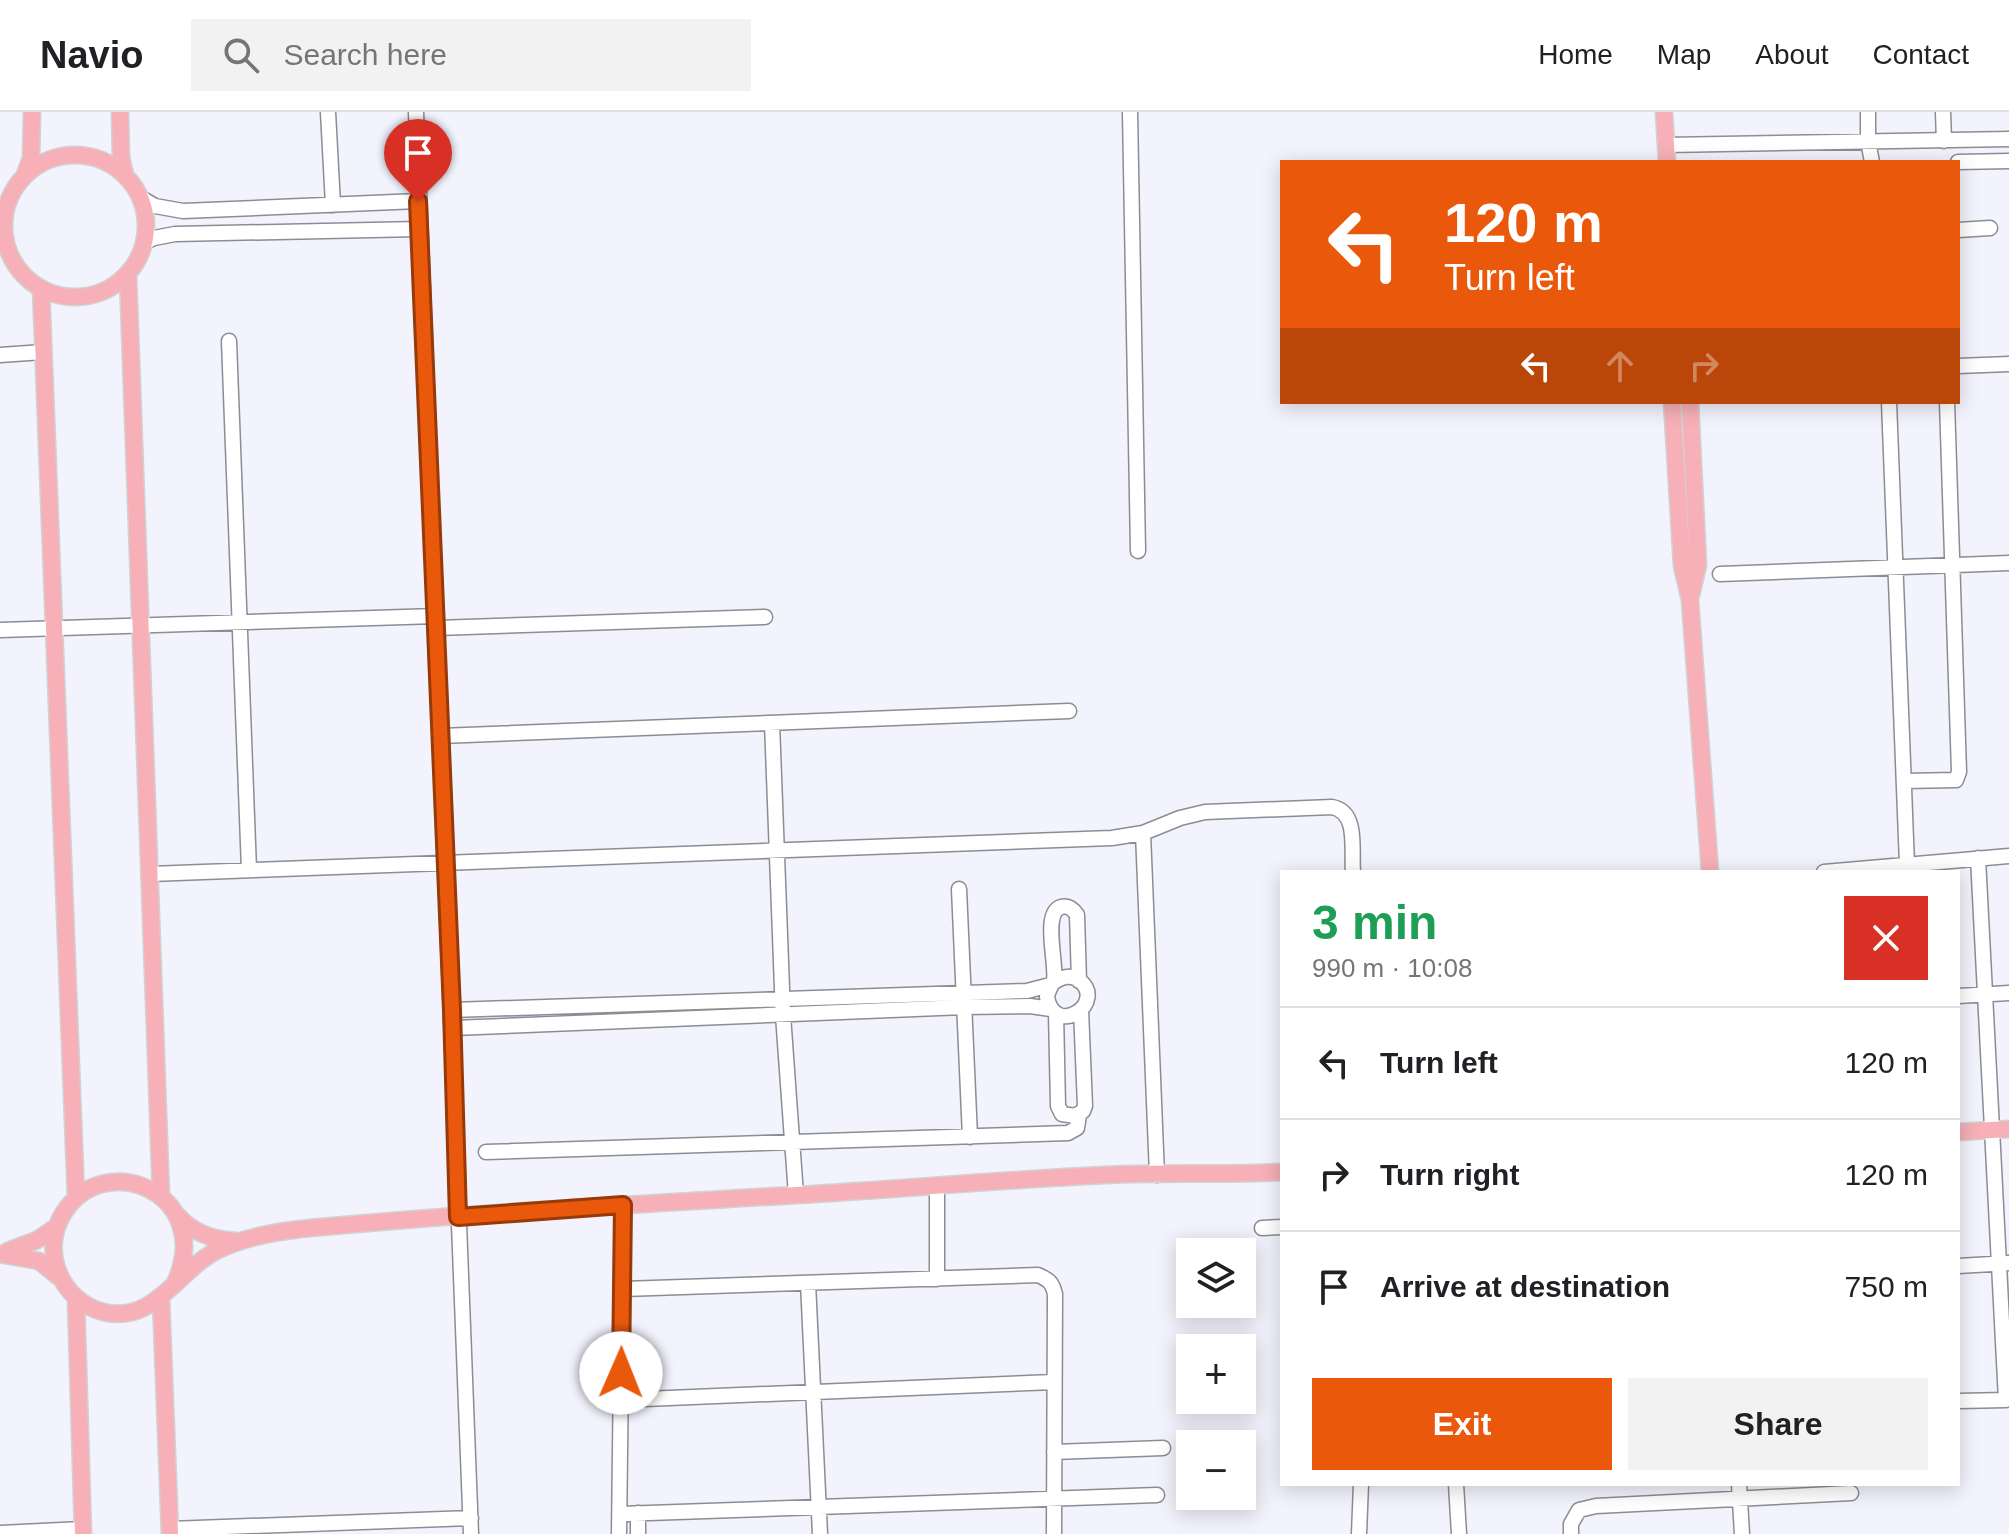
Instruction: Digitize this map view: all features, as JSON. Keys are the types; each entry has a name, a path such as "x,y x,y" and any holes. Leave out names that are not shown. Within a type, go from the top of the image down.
{"main road":[{"path":"32,112 31,158 3,213 3,244 19,270 41,288 58,295 86,296 112,287 128,276"},
{"path":"120,112 121,157 125,175"},
{"path":"1664,112 1667,153"},
{"path":"24,177 39,165 56,158 74,155 93,157 125,175 141,198 147,227 145,242 128,276 161,1196"},
{"path":"41,288 76,1198"},
{"path":"1672,404 1682,566 1690,600 1710,870"},
{"path":"1690,404 1698,565 1690,600"},
{"path":"1960,1132 2001,1130"},
{"path":"60,1278 54,1253 56,1227 64,1211 76,1198 103,1184 118,1182 148,1188 161,1196 184,1222 206,1236 245,1240 323,1227 623,1205 1108,1175 1280,1172"},
{"path":"175,1213 183,1230 185,1248 175,1283"},
{"path":"0,1253 27,1245 56,1227"},
{"path":"0,1253 39,1261 60,1278 76,1298 103,1312 118,1314 134,1312 161,1299 206,1256 245,1240"},
{"path":"76,1298 82,1532"},
{"path":"161,1299 170,1532"}],"street":[{"path":"328,112 333,205"},
{"path":"416,112 471,1534"},
{"path":"1130,112 1138,551"},
{"path":"1868,112 1872,160"},
{"path":"1943,112 1944,141"},
{"path":"1667,153 1868,141 2009,139"},
{"path":"1961,141 1960,162 2009,161"},
{"path":"141,198 155,206 183,211 418,201"},
{"path":"1960,230 1990,228"},
{"path":"145,242 175,234 419,229"},
{"path":"229,341 249,870"},
{"path":"0,355 43,352"},
{"path":"1960,366 2009,364"},
{"path":"1889,404 1907,865"},
{"path":"1904,781 1956,780 1958,777 1947,404"},
{"path":"1720,574 2009,563"},
{"path":"0,630 240,622 765,617"},
{"path":"441,736 1069,711"},
{"path":"772,723 783,1007 796,1195"},
{"path":"150,874 1096,839 1143,833 1205,812 1337,807 1345,812 1350,821 1353,870"},
{"path":"1143,833 1157,1175"},
{"path":"1848,870 2009,856"},
{"path":"1960,1401 2007,1400 2001,1130 1986,994 1978,858"},
{"path":"959,889 970,1137"},
{"path":"1079,981 1077,915 1074,910 1065,907 1054,912 1052,917 1052,983 1047,997 1053,1011 1058,1106 1062,1114 1079,1115"},
{"path":"452,1010 783,1007 964,1000 1027,991 1066,977 1079,981 1087,998 1081,1010 1085,1106 1079,1115 1077,1128 1068,1133 486,1152"},
{"path":"1960,996 2009,993"},
{"path":"964,1000 1030,1006 1069,1016 1081,1010"},
{"path":"588,1007 588,1024"},
{"path":"453,1028 588,1024 783,1007"},
{"path":"937,1186 937,1279"},
{"path":"619,1534 623,1205"},
{"path":"1262,1228 1280,1227"},
{"path":"1960,1266 2004,1263"},
{"path":"623,1289 1038,1275 1052,1283 1054,1534"},
{"path":"808,1283 820,1534"},
{"path":"621,1400 1054,1382"},
{"path":"1054,1452 1163,1448"},
{"path":"1359,1534 1361,1486"},
{"path":"1456,1486 1459,1534"},
{"path":"1739,1491 1742,1534"},
{"path":"1571,1534 1571,1524 1579,1510 1596,1506 1739,1491 1851,1493"},
{"path":"620,1514 1157,1495"},
{"path":"638,1513 638,1534"},
{"path":"170,1532 471,1518"},
{"path":"0,1533 82,1532"}],"route":[{"path":"418,201 458,1217 623,1205 621,1373"}]}
